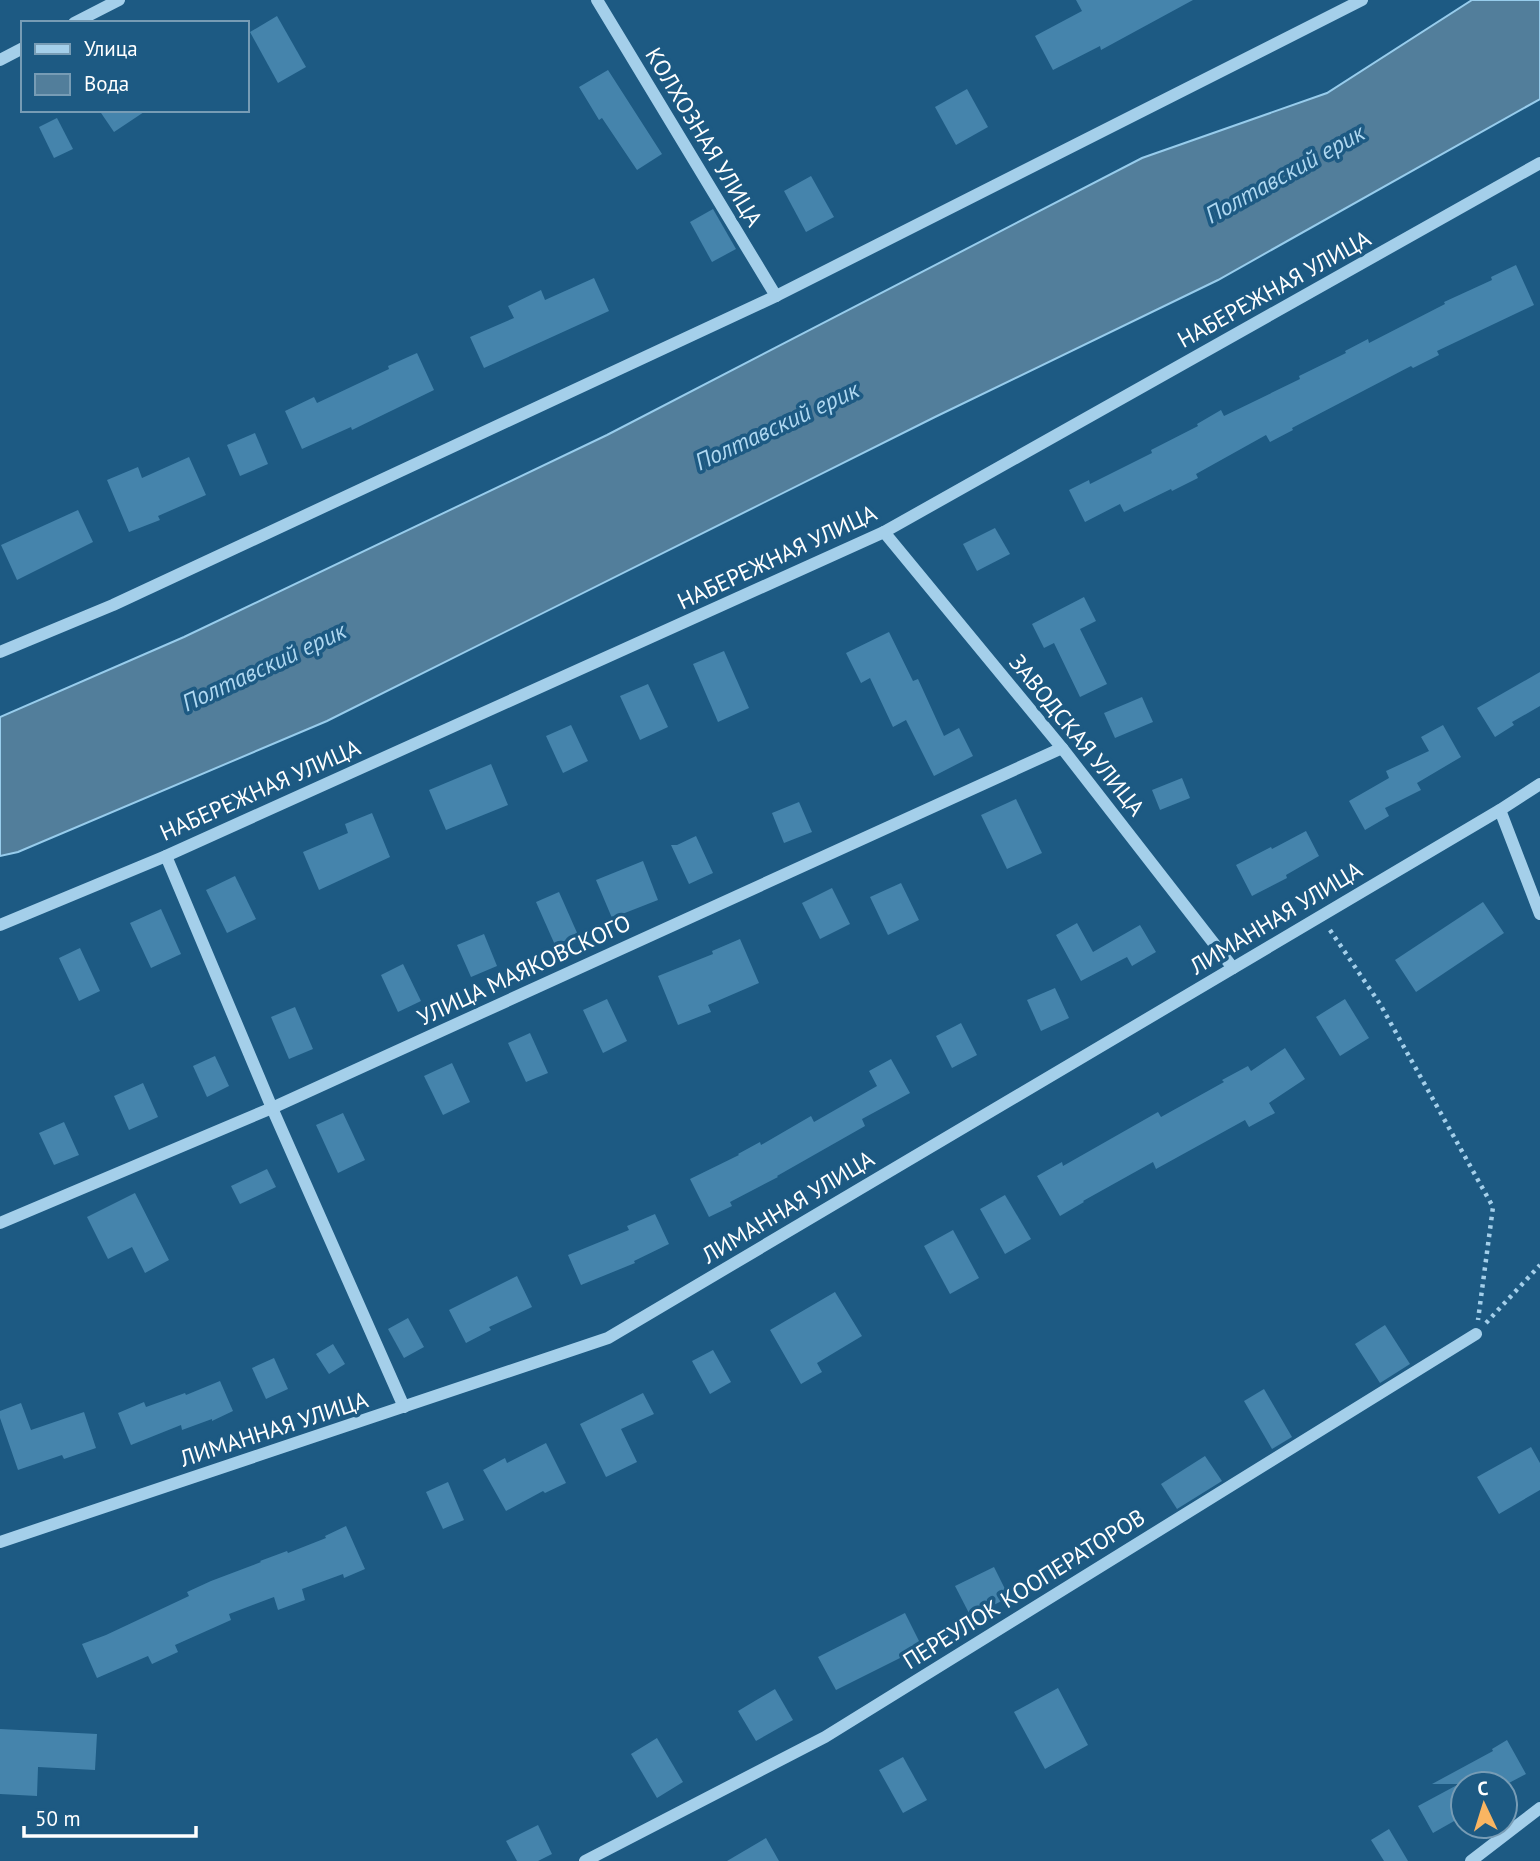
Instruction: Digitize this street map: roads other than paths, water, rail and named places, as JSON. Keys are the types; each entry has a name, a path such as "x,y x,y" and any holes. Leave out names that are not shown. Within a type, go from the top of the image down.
{"street":[{"path":"78,21 119,0"},
{"name":"КОЛХОЗНАЯ УЛИЦА","path":"597,0 776,296"},
{"path":"0,652 113,605 776,296 1362,0"},
{"path":"0,60 21,49"},
{"name":"НАБЕРЕЖНАЯ УЛИЦА","path":"0,925 166,856 884,532 1540,163"},
{"name":"ЗАВОДСКАЯ УЛИЦА","path":"884,532 1062,748 1233,968"},
{"name":"УЛИЦА МАЯКОВСКОГО","path":"0,1223 272,1108 1062,748"},
{"name":"ЛИМАННАЯ УЛИЦА","path":"0,1542 608,1338 1540,784"},
{"path":"1500,810 1540,914"},
{"path":"166,856 272,1108 404,1407"},
{"name":"ПЕРЕУЛОК КООПЕРАТОРОВ","path":"585,1861 825,1737 1476,1334"},
{"path":"1471,1861 1540,1808"}],"water":[{"name":"Полтавский ерик","path":"1472,0 1540,0 1540,99 1218,280 935,417 327,721 18,852 0,856 0,717 184,637 607,435 1142,158 1327,93"}]}
